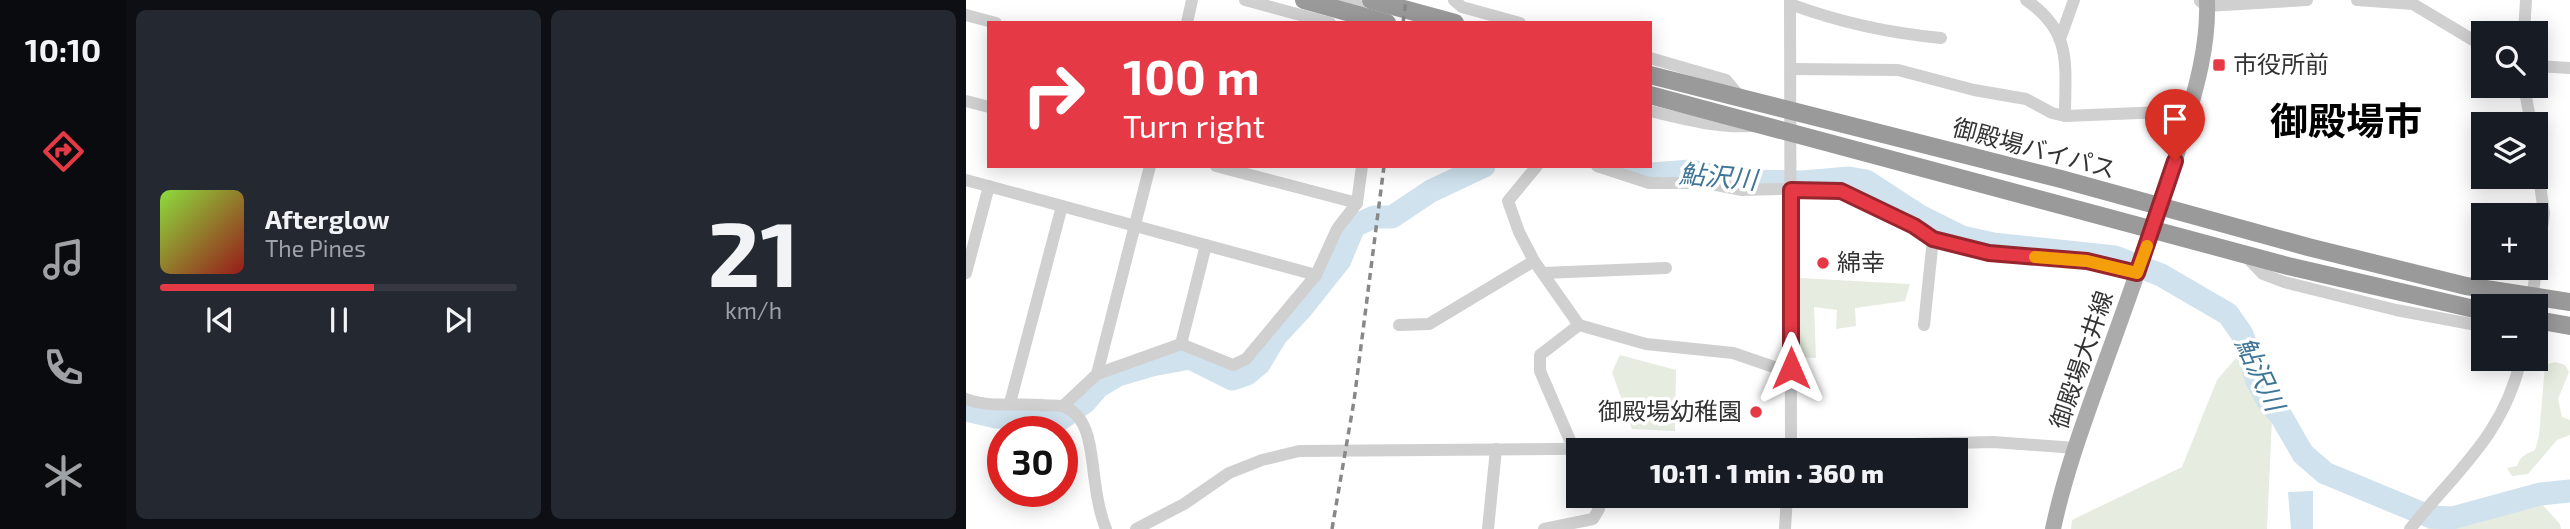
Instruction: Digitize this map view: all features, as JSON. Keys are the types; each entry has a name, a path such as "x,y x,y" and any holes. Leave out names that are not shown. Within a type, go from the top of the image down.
{"highway":[{"path":"1365,3 1446,21"},
{"path":"1305,8 1376,21"},
{"name":"御殿場バイパス","path":"1652,76 2501,294"},
{"name":"御殿場バイパス","path":"1652,95 2152,231 2385,290 2471,308"},
{"name":"御殿場バイパス","path":"2548,301 2570,302"},
{"path":"2548,322 2570,326"}],"main road":[{"name":"御殿場大井線","path":"2053,529 2075,448 2160,208 2200,73 2206,40 2205,2"}],"street":[{"path":"1187,21 1192,0"},
{"path":"1245,0 1305,8 1327,21"},
{"path":"1305,8 1311,0"},
{"path":"1337,0 1365,3"},
{"path":"1454,0 1462,7 1513,21"},
{"path":"2026,0 2044,12 2065,52 2065,116"},
{"path":"2060,39 2074,0"},
{"path":"2205,2 2307,0"},
{"path":"2357,0 2414,2 2471,38"},
{"path":"2525,21 2526,0"},
{"path":"1791,438 1790,2 1827,18 1890,33 1941,38"},
{"path":"966,15 988,21"},
{"path":"1652,59 1726,80 1742,99"},
{"path":"2548,67 2570,68"},
{"path":"1791,69 1898,70 1974,90 2026,99 2052,113 2065,116 2189,111"},
{"path":"966,101 987,106"},
{"path":"1652,112 1698,123 1732,127 1765,125"},
{"path":"1097,374 1150,168"},
{"path":"1224,168 1357,203"},
{"path":"1063,406 1097,374 1181,344 1233,365 1246,359 1316,275 1337,229 1357,203 1362,168"},
{"path":"1535,168 1508,201 1519,232 1534,261 1580,325 1646,344 1733,354 1777,368 1791,368"},
{"path":"1603,168 1649,183 1706,183 1741,190 1818,188 1841,191 1914,226 1933,239 1989,253 2087,261 2137,273"},
{"path":"966,180 1316,275"},
{"path":"966,274 989,186"},
{"path":"2533,294 2544,213 2541,189"},
{"path":"1010,403 1062,206"},
{"path":"1924,325 1933,239"},
{"path":"1181,344 1206,245"},
{"path":"2243,254 2263,274 2284,282 2396,310 2471,324"},
{"path":"1399,325 1429,324 1534,261"},
{"path":"1543,273 1666,268"},
{"path":"1569,438 1540,371 1540,363 1541,355 1580,325"},
{"path":"2410,528 2485,443 2507,406 2518,371"},
{"path":"966,399 984,405 1010,403 1063,406 1077,417 1085,428 1091,449 1100,514 1106,529"},
{"path":"1968,443 2075,448"},
{"path":"1489,529 1496,449"},
{"path":"1136,529 1184,504 1229,473 1262,460 1299,451 1496,449 1566,452"},
{"path":"1544,529 1593,519 1599,508"},
{"path":"1785,529 1786,508"}],"shaded area":[{"path":"1799,278 1910,284 1905,301 1855,308 1856,326 1836,329 1837,310 1814,307 1816,358 1799,357"},
{"path":"2242,351 2272,419 2267,529 2071,529 2072,520 2182,467 2217,380"},
{"path":"1620,355 1676,370 1675,431 1632,429 1612,372"},
{"path":"2555,362 2565,365 2569,372 2558,399 2562,417 2570,420 2570,435 2557,440 2528,474 2512,476 2507,468 2517,466 2526,454 2535,450 2539,436 2544,371 2548,371 2548,364"},
{"path":"2540,502 2560,524 2561,529 2425,529"}],"water":[{"path":"2313,491 2313,529 2291,529 2288,492"}],"waterway":[{"name":"鮎沢川","path":"966,410 996,417 1059,420 1085,402 1098,387 1118,375 1190,358 1232,379 1247,374 1259,364 1276,336 1340,260 1354,226 1374,217 1392,217 1431,191 1480,168"},
{"name":"鮎沢川","path":"1625,168 1652,174 1691,171 1743,181 1803,182 1849,178 1866,181 1918,215 1962,237 1993,244 2115,257 2161,275 2228,314 2242,334 2257,381 2268,401 2281,416 2303,454 2325,473 2431,517 2452,518 2540,494 2570,491"}],"railway":[{"path":"1403,21 1406,0"},
{"path":"1332,529 1354,401 1384,168"}],"slow traffic":[{"path":"2035,257 2087,261 2137,273 2147,246"}],"place":[{"name":"市役所前","path":"2219,65"},
{"name":"綿幸","path":"1823,263"},
{"name":"御殿場幼稚園","path":"1756,412"}],"district":[{"name":"御殿場市","path":"2346,122"}],"route":[{"path":"1791,368 1791,190 1810,188 1841,191 1914,226 1933,239 1989,253 2087,261 2137,273 2175,161"}]}
